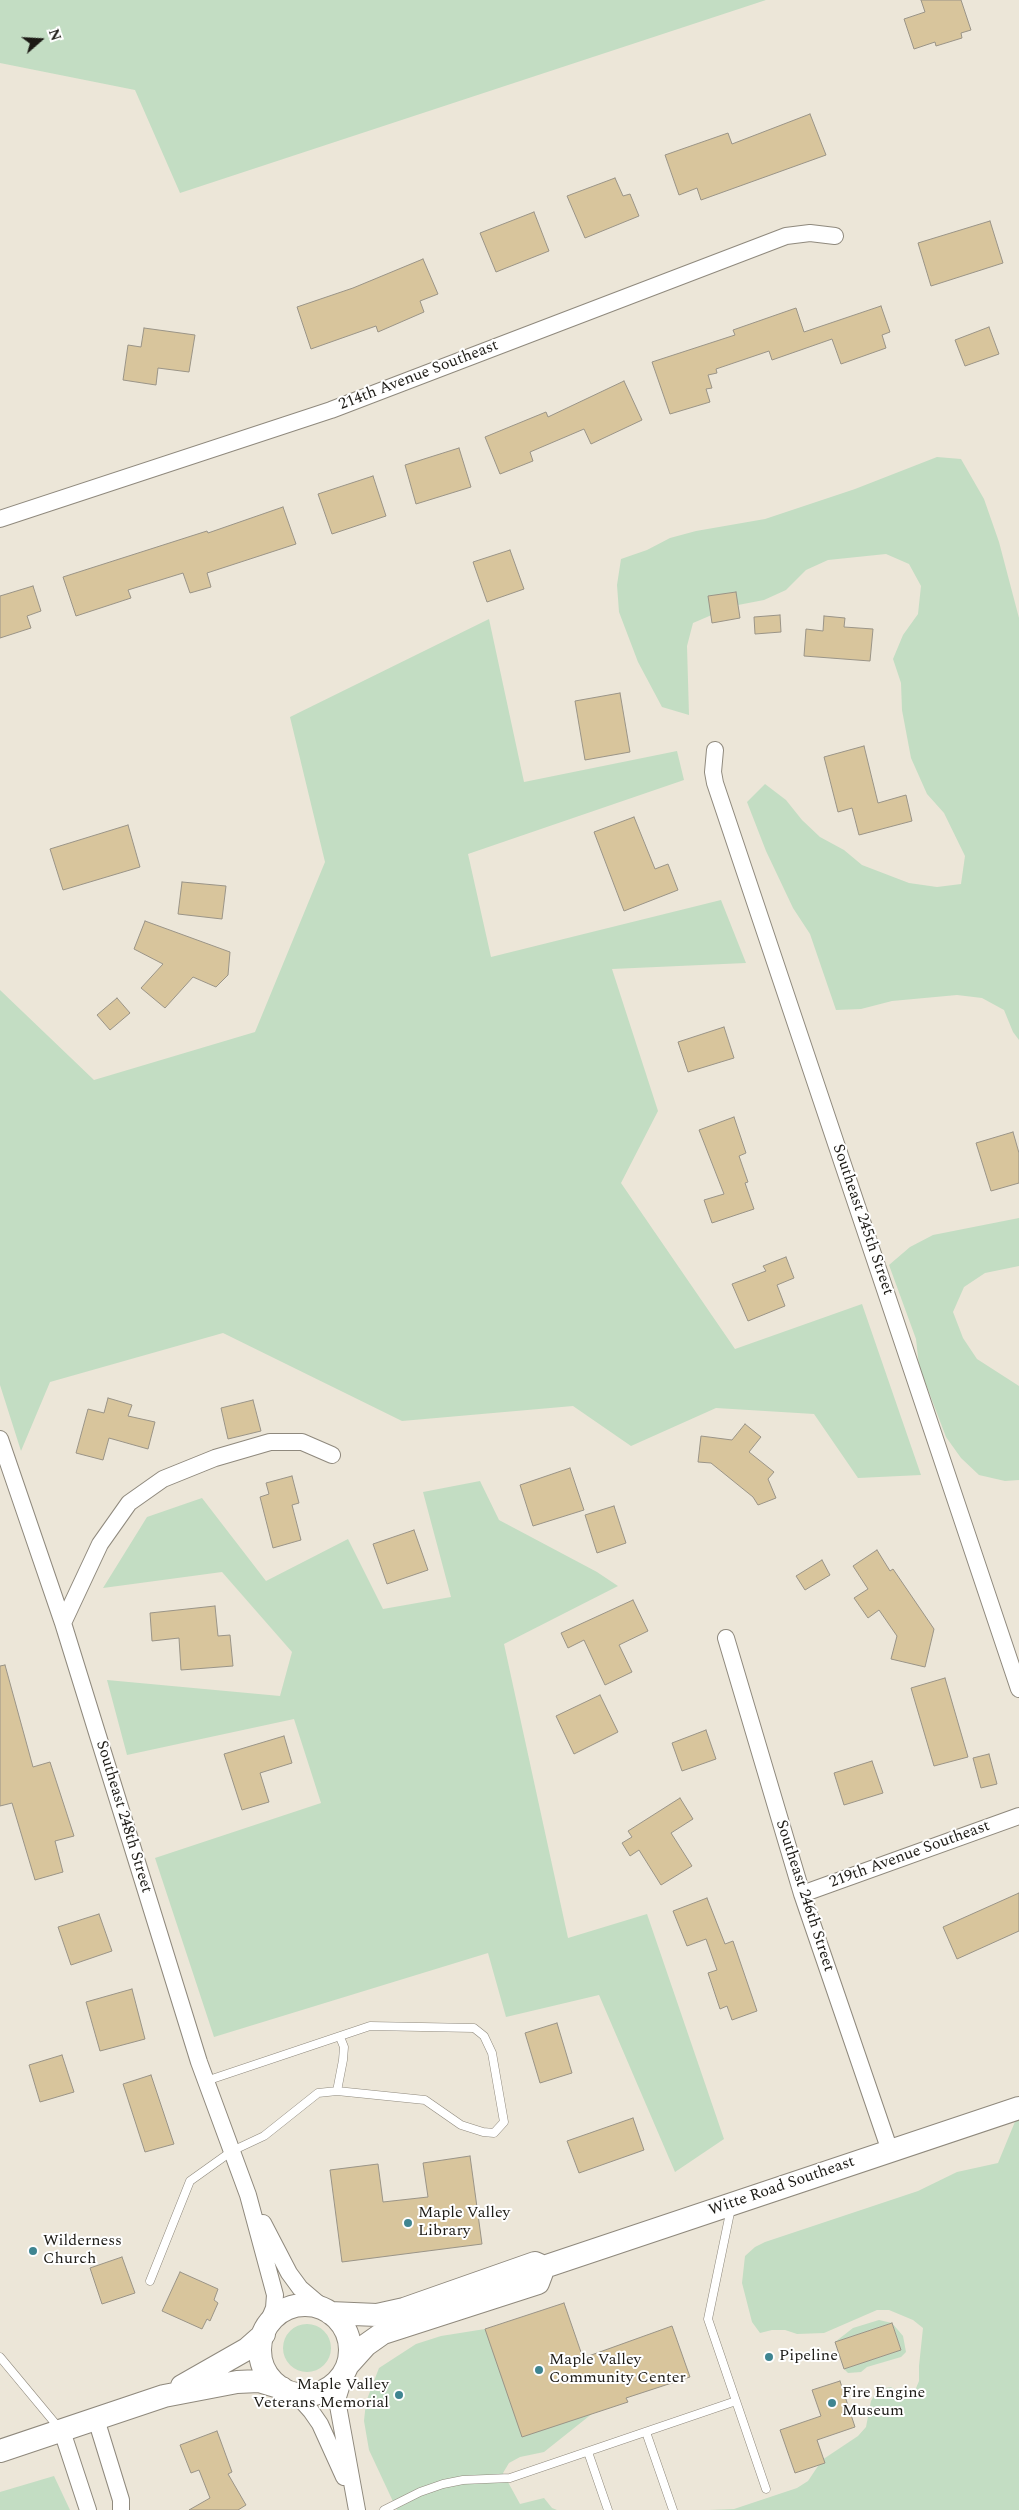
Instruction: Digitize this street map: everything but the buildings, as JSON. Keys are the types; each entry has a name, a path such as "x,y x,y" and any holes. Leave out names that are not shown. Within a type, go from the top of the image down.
{"street":[{"name":"214th Avenue Southeast","path":"0,519 331,410 786,236 810,233 835,236"},
{"name":"Southeast 245th Street","path":"715,750 713,772 715,783 1019,1689"},
{"name":"Southeast 248th Street","path":"0,1439 63,1623 206,2081 248,2195 275,2296 264,2333"},
{"path":"63,1623 100,1544 129,1503 163,1478 215,1458 270,1442 302,1442 332,1454"},
{"name":"Southeast 246th Street","path":"726,1638 802,1894 890,2151"},
{"name":"219th Avenue Southeast","path":"802,1894 1019,1816"},
{"name":"Witte Road Southeast","path":"328,2312 377,2315 404,2309 534,2263 544,2267 1019,2108"},
{"name":"Southeast 248th Street","path":"248,2195 289,2273 300,2288 328,2312"},
{"path":"0,2450 164,2396 237,2382 259,2381 300,2395 314,2395 328,2390 339,2380 347,2366 366,2345 383,2333 538,2283 544,2267"},
{"path":"164,2396 246,2349 264,2333 277,2315 296,2306 306,2305 328,2312 343,2326 350,2346 347,2366 337,2400 356,2505"},
{"path":"264,2333 260,2345 261,2359 266,2372 284,2390 303,2402 320,2424 356,2505"},
{"path":"96,2419 122,2500 121,2510"},
{"path":"62,2431 88,2510"}],"lane":[{"path":"150,2281 190,2181 232,2151 264,2136 318,2093 337,2090 425,2100 461,2125 482,2132 494,2133 504,2122 492,2053 484,2036 474,2028 370,2026 340,2038 206,2081"},
{"path":"337,2090 344,2047 340,2038"},
{"path":"732,2204 708,2318 766,2489"},
{"path":"0,2356 62,2431"},
{"path":"384,2510 420,2492 443,2484 463,2480 510,2478 736,2400"},
{"path":"646,2432 672,2510"},
{"path":"588,2452 608,2510"}],"green space":[{"path":"0,0 766,0 180,193 135,90 0,63"},
{"path":"937,457 961,459 984,499 999,542 1019,618 1019,1040 1013,1032 1004,1010 982,998 957,995 892,1001 861,1009 836,1010 810,934 793,908 766,851 747,802 765,784 786,800 802,820 820,837 844,850 862,865 909,883 937,887 961,884 965,856 944,813 927,794 911,758 902,710 901,683 893,659 903,635 918,614 921,586 909,564 886,554 828,560 806,570 786,590 764,600 738,605 693,623 687,646 689,715 662,707 638,662 619,612 617,585 621,559 647,550 670,538 696,531 765,519 855,489"},
{"path":"489,619 524,782 677,751 684,780 468,854 491,957 721,900 746,963 612,969 658,1111 621,1183 735,1349 862,1304 921,1475 858,1478 814,1414 716,1408 631,1446 573,1406 402,1421 223,1333 50,1382 21,1451 0,1385 0,990 94,1080 255,1032 325,862 290,717"},
{"path":"1019,1218 1019,1266 985,1273 964,1287 953,1312 963,1338 977,1359 1019,1386 1019,1480 1005,1481 979,1475 961,1458 946,1437 919,1366 916,1339 889,1265 910,1247 933,1235"},
{"path":"480,1481 499,1520 597,1572 618,1586 504,1644 568,1938 647,1914 724,2139 675,2172 599,1995 506,2017 488,1953 214,2037 155,1858 321,1803 294,1719 127,1755 107,1680 280,1696 292,1652 222,1572 103,1588 147,1517 202,1498 266,1581 348,1539 383,1609 451,1597 423,1492"},
{"path":"1019,2112 1019,2510 709,2510 734,2509 797,2488 808,2481 822,2460 858,2436 866,2427 871,2401 878,2389 891,2387 901,2394 914,2393 919,2381 923,2328 913,2320 889,2310 877,2310 824,2333 797,2334 785,2330 772,2330 760,2333 752,2322 742,2283 745,2256 755,2247 765,2242 918,2191 957,2172 998,2163"},
{"path":"879,2320 892,2323 835,2342 853,2328"},
{"path":"892,2323 903,2336 906,2352 901,2357 867,2367 861,2372 848,2373 844,2369 901,2350"},
{"path":"307,2324 316,2326 324,2331 329,2339 331,2348 329,2357 324,2365 316,2370 307,2372 298,2370 290,2365 285,2357 283,2348 285,2339 290,2331 298,2326"},
{"path":"485,2329 593,2413 544,2452 520,2457 509,2463 503,2473 520,2504 544,2498 552,2508 557,2510 397,2510 369,2450 364,2421 366,2402 379,2368 416,2344 441,2336"},
{"path":"54,2476 70,2510 0,2510 0,2492"}],"place":[{"name":"Maple Valley Library","path":"408,2223"},
{"name":"Wilderness Church","path":"33,2251"},
{"name":"Pipeline","path":"769,2357"},
{"name":"Maple Valley Community Center","path":"539,2370"},
{"name":"Maple Valley Veterans Memorial","path":"399,2395"},
{"name":"Fire Engine Museum","path":"832,2403"}]}
